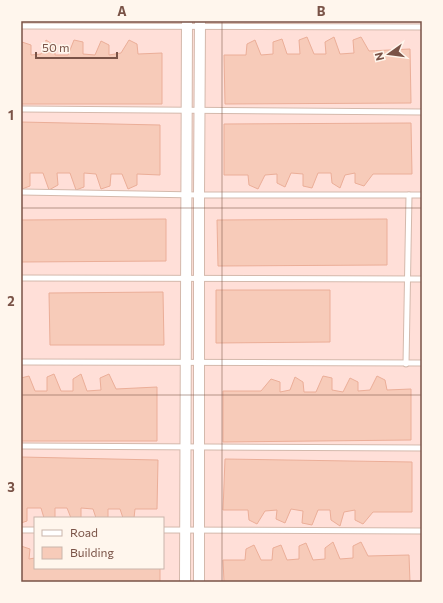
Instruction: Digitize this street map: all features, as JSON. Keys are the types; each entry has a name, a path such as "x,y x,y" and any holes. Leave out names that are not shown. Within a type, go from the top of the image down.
{"street":[{"path":"185,582 186,23"},
{"path":"199,582 200,23"}],"lane":[{"path":"21,26 200,23 422,27"},
{"path":"21,109 422,112"},
{"path":"21,192 199,195 422,195"},
{"path":"406,364 409,195"},
{"path":"21,278 422,278"},
{"path":"21,362 422,364"},
{"path":"21,446 422,448"},
{"path":"21,530 34,530"},
{"path":"164,530 422,531"}],"shaded area":[{"path":"21,21 422,21 422,582 21,582"}],"building":[{"path":"307,37 314,54 326,54 325,42 334,37 340,54 354,53 353,40 361,37 369,51 410,49 411,103 225,104 224,55 246,55 247,44 255,40 261,55 273,54 273,42 282,39 287,54 300,54 299,40"},
{"path":"46,40 55,46 55,55 68,55 74,40 83,42 83,54 95,55 101,41 109,45 109,55 121,53 129,40 137,44 138,54 162,53 162,104 21,104 21,44 22,42 31,45 31,55 41,54"},
{"path":"21,122 160,125 160,175 137,174 137,185 128,189 122,174 111,174 110,186 101,189 96,174 84,173 84,187 76,190 70,173 57,173 58,185 49,190 43,173 30,173 30,186 22,189"},
{"path":"411,123 412,174 373,174 364,186 355,183 355,173 345,175 340,188 332,183 331,173 318,173 312,188 303,186 303,174 291,173 285,187 277,183 277,174 265,175 258,189 249,185 248,175 224,175 224,124"},
{"path":"166,219 166,261 21,262 21,220"},
{"path":"387,219 387,265 218,266 217,220"},
{"path":"216,290 330,290 330,342 216,343"},
{"path":"163,292 164,345 50,345 49,293"},
{"path":"54,374 61,391 73,391 73,379 81,374 87,391 101,390 100,378 109,374 116,389 157,387 157,441 21,441 21,378 29,376 35,391 47,391 47,377"},
{"path":"323,376 332,378 332,390 343,392 350,378 358,382 358,391 370,390 377,376 385,380 387,390 411,389 411,440 223,442 223,391 261,391 271,379 280,382 280,392 290,390 295,377 303,382 304,392 316,392"},
{"path":"21,457 158,460 157,509 135,509 134,517 123,517 120,509 108,509 108,517 96,517 93,509 81,508 81,517 71,517 67,508 55,508 55,517 44,517 41,508 27,508 27,521 21,523"},
{"path":"225,459 412,462 412,512 373,512 363,524 355,520 355,510 344,512 340,526 331,520 330,510 318,510 312,525 302,523 303,511 291,509 285,523 276,519 277,510 265,511 257,524 249,520 248,510 223,510"},
{"path":"333,542 340,559 353,558 353,546 361,542 368,556 409,555 410,582 224,582 223,560 245,560 246,549 254,545 261,560 272,560 273,548 281,545 287,560 299,559 299,546 306,543 313,560 325,559 325,548"},
{"path":"21,546 30,549 29,559 34,558 34,569 160,569 160,582 21,582"}]}
